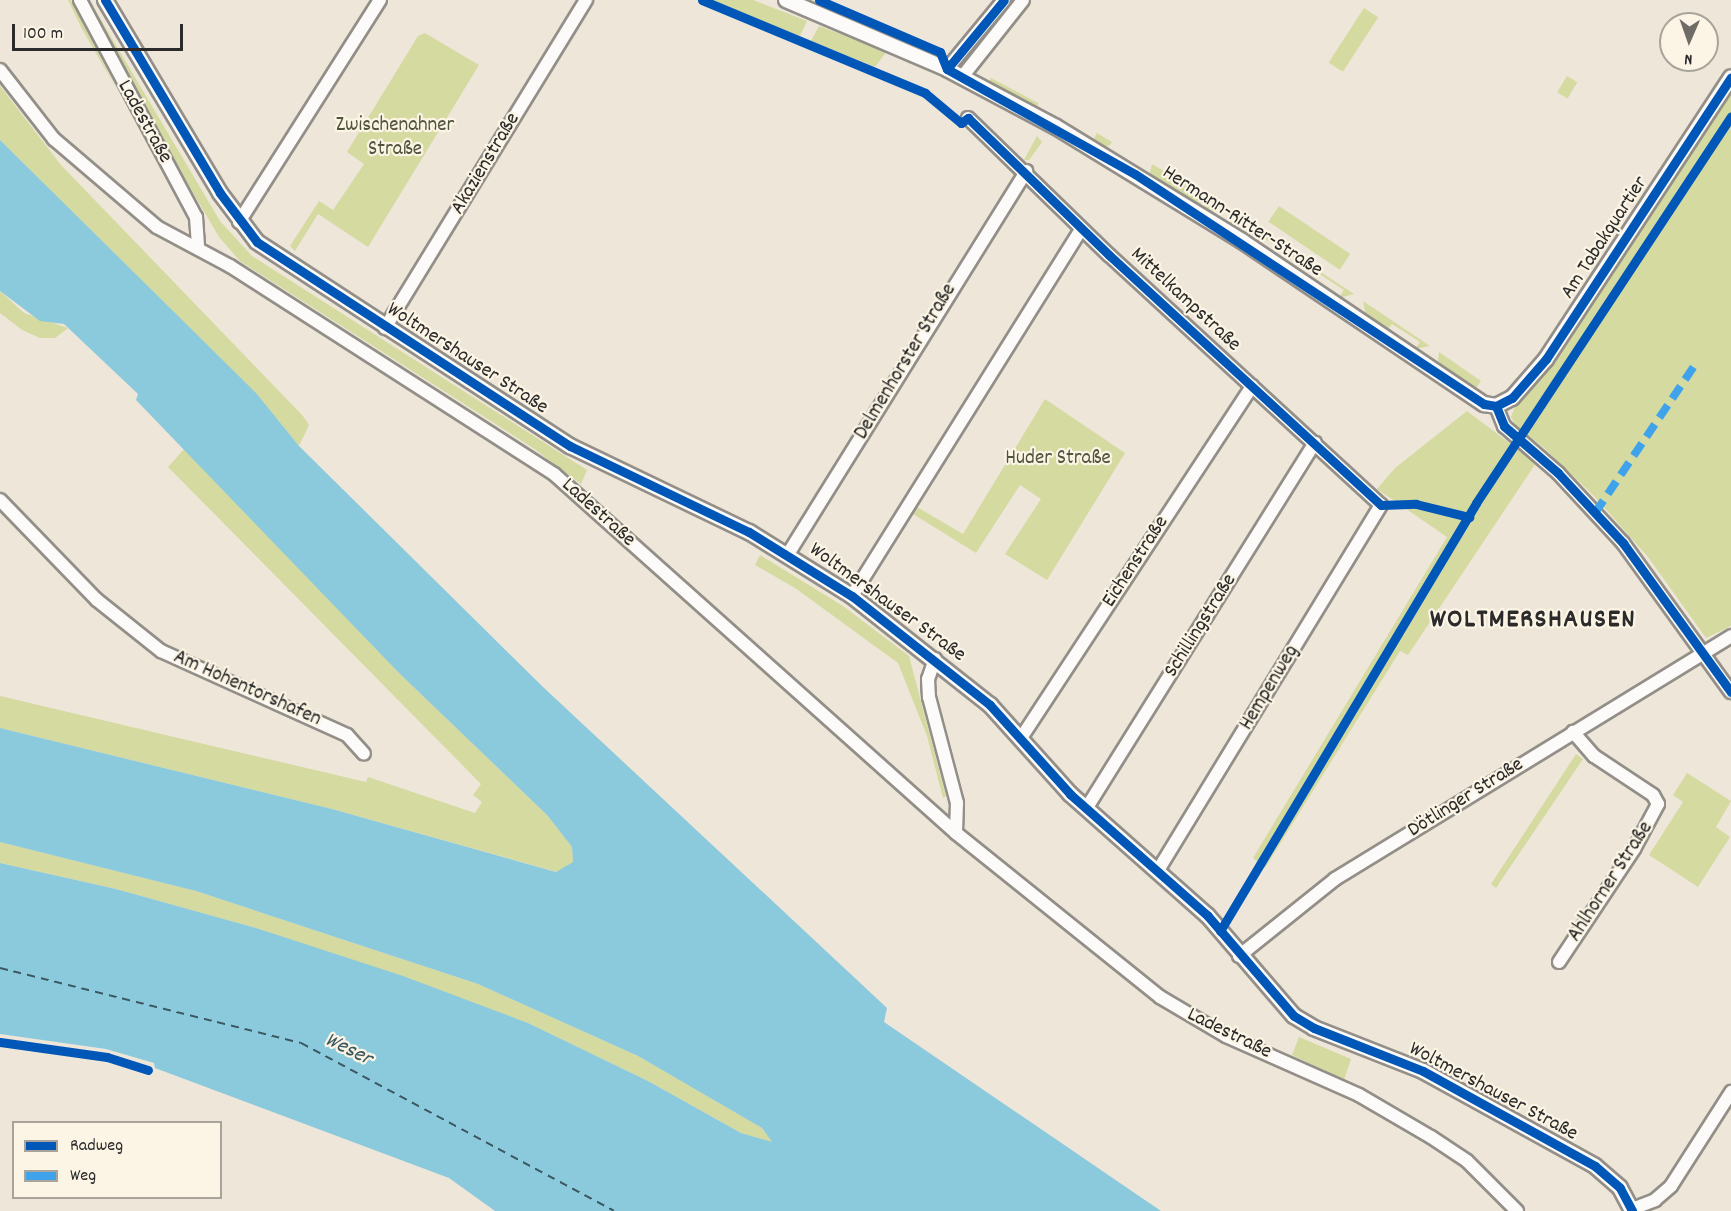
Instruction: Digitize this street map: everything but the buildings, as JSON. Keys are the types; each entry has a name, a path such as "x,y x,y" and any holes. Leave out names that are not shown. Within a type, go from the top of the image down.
{"street":[{"name":"Ladestraße","path":"80,0 196,217 198,248"},
{"name":"Woltmershauser Straße","path":"105,0 239,222 282,262 570,446 789,554 852,596 935,659 1021,738 1086,809 1207,915 1239,956 1294,1016 1314,1028 1423,1071 1595,1166 1620,1188 1632,1210"},
{"path":"239,222 380,0"},
{"name":"Akazienstraße","path":"385,328 586,0"},
{"name":"Hermann-Ritter-Straße","path":"786,0 947,69 1135,174 1484,404 1496,406"},
{"path":"947,69 1004,0"},
{"path":"962,77 1023,0"},
{"name":"Ladestraße","path":"0,70 54,139 158,227 198,248 554,474 956,833 1167,1002 1226,1035 1359,1095 1431,1137 1467,1161 1517,1211"},
{"name":"Am Tabakquartier","path":"1496,406 1512,398 1546,359 1731,77"},
{"name":"Mittelkampstraße","path":"968,118 1026,171 1081,228 1382,505"},
{"name":"Delmenhorster Straße","path":"789,554 1026,171"},
{"path":"852,596 1081,228"},
{"name":"Eichenstraße","path":"1021,738 1252,386"},
{"path":"1496,406 1504,426 1558,473 1623,543 1731,692"},
{"name":"Schillingstraße","path":"1086,809 1315,443"},
{"name":"Am Hohentorshafen","path":"0,500 97,600 161,651 198,671 338,730 364,754"},
{"name":"Hempenweg","path":"1158,871 1382,505"},
{"name":"Dötlinger Straße","path":"1239,956 1335,879 1731,636"},
{"path":"935,659 928,679 929,697 957,803 956,833"},
{"name":"Ahlhorner Straße","path":"1559,962 1644,832 1658,804 1653,795 1594,756 1573,732"},
{"path":"1632,1210 1655,1200 1671,1186 1731,1092"}],"green space":[{"path":"68,0 71,0 115,86 82,29"},
{"path":"708,0 753,0 807,21 800,36"},
{"path":"802,0 860,20 939,57 936,57"},
{"path":"91,3 220,221 252,256 587,470 581,484 533,448 240,261 219,237 185,179"},
{"path":"1364,8 1378,17 1343,72 1329,63"},
{"path":"819,26 887,51 875,67 811,41"},
{"name":"Zwischenahner Straße","path":"425,33 479,65 368,247 318,214 295,251 290,246 319,201 333,210 364,164 347,152 418,36"},
{"path":"1567,76 1577,82 1568,98 1557,92"},
{"path":"991,78 1039,103 1035,110 988,84"},
{"path":"0,86 61,165 303,416 309,425 299,446 255,393 0,140"},
{"path":"1731,89 1731,626 1706,638 1648,557 1593,495 1543,447 1516,426 1511,417 1515,406 1557,356"},
{"path":"1097,133 1112,142 1110,145 1105,147 1093,141"},
{"path":"1037,136 1042,142 1029,160 1024,160"},
{"path":"1152,164 1206,196 1199,206 1154,179 1150,172"},
{"path":"1209,199 1224,208 1212,213 1203,209"},
{"path":"1279,206 1350,254 1340,270 1268,222"},
{"path":"1254,228 1354,294 1339,298 1344,290 1262,237 1257,243"},
{"path":"0,291 24,313 68,328 55,338 40,338 22,330 0,313"},
{"path":"1363,301 1430,346 1415,349 1420,342 1392,324 1387,330 1366,317"},
{"path":"1439,352 1481,381 1474,391 1443,369 1438,360"},
{"name":"Huder Straße","path":"1045,399 1125,453 1047,580 1005,554 1041,499 1020,485 976,553 913,514 917,507 963,534"},
{"path":"1467,411 1536,463 1408,655 1400,651 1265,868 1253,858 1447,537 1377,489 1395,468"},
{"path":"185,448 399,673 547,815 572,847 573,862 557,872 332,809 0,728 0,696 366,782 368,777 475,813 482,802 473,795 481,784 168,467"},
{"path":"760,555 843,606 909,656 946,796 943,798 927,736 898,663 795,588 755,565"},
{"path":"1576,754 1583,759 1496,888 1491,884"},
{"path":"1687,773 1731,801 1716,827 1730,837 1698,887 1649,855 1683,802 1673,795"},
{"path":"0,842 196,891 478,984 638,1056 762,1128 773,1143 741,1133 648,1081 528,1023 256,928 116,889 0,863"},
{"path":"1299,1037 1351,1059 1344,1080 1292,1055"}],"water":[{"name":"Weser","path":"0,140 256,393 299,446 543,687 887,1008 884,1022 1161,1211 495,1211 449,1178 155,1068 154,1063 106,1049 0,1034 0,863 116,889 256,928 403,976 528,1023 648,1081 741,1133 772,1142 762,1128 638,1056 478,984 196,891 0,842 0,728 332,809 556,872 573,862 572,847 547,815 399,673 136,400 138,394 64,324 40,321 0,291"}],"ferry route":[{"path":"0,968 301,1043 614,1211"}],"marked path":[{"path":"1595,513 1697,362"}],"cycle path":[{"path":"105,0 220,193 257,242 570,446 749,532 852,596 990,705 1070,794 1207,915 1294,1016 1314,1028 1423,1071 1595,1166 1620,1188 1632,1211"},
{"path":"702,0 925,93 961,123 968,118 1109,255 1381,505 1416,504 1469,517"},
{"path":"819,0 940,52 947,69"},
{"path":"947,69 1004,0"},
{"path":"947,69 1135,174 1484,404 1496,406 1512,398 1546,359 1731,77"},
{"path":"1220,931 1476,503 1731,117"},
{"path":"1496,406 1504,426 1558,473 1623,543 1731,692"},
{"path":"0,1042 107,1057 148,1070"}],"district":[{"name":"WOLTMERSHAUSEN","path":"1533,621"}]}
